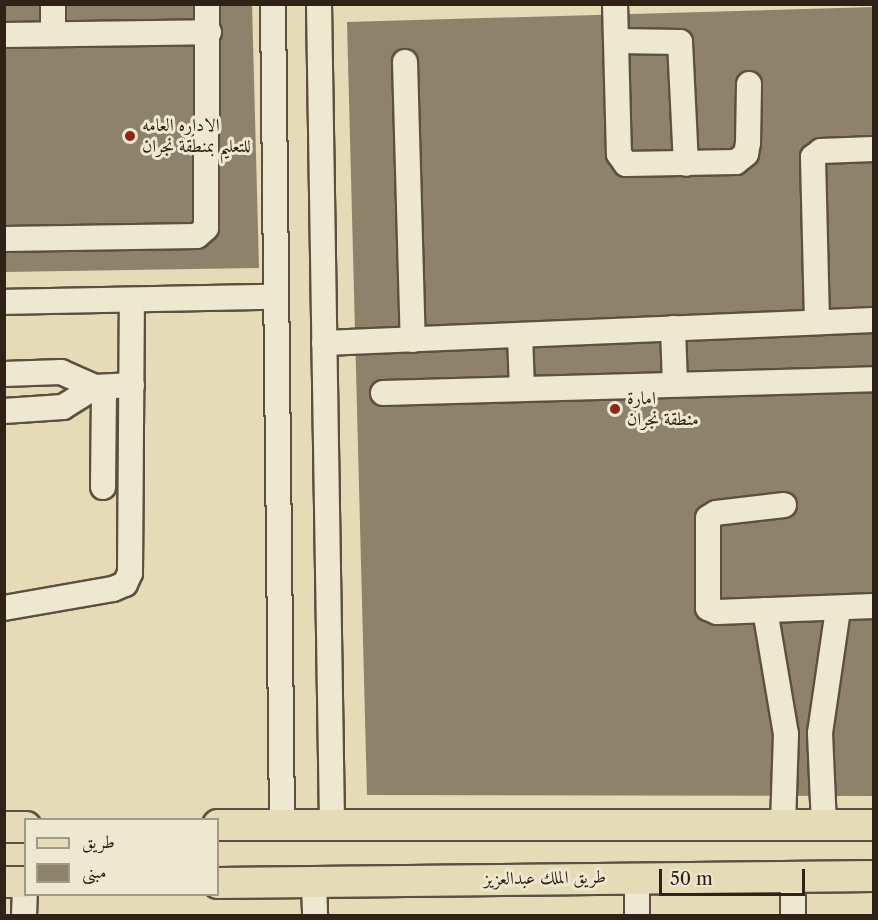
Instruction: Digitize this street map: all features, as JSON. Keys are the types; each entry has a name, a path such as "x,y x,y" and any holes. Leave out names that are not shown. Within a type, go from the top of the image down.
{"main road":[{"path":"219,825 332,823 873,825"},
{"path":"4,827 24,827"},
{"name":"طريق الملك عبدالعزيز","path":"219,883 637,876 873,876"},
{"path":"4,882 24,882"}],"street":[{"path":"53,4 53,34"},
{"path":"4,239 197,236 206,228 209,32 207,4"},
{"path":"273,4 273,297 282,824"},
{"path":"320,4 332,823"},
{"path":"615,4 620,154 626,164 638,167 736,162 746,154 749,84"},
{"path":"4,35 209,32"},
{"path":"616,41 680,42 686,164"},
{"path":"405,62 413,340"},
{"path":"817,322 813,156 821,151 873,149"},
{"path":"4,302 273,297"},
{"path":"4,608 125,584 130,573 132,300"},
{"path":"324,344 873,320"},
{"path":"673,328 675,384"},
{"path":"520,335 522,389"},
{"path":"42,372 43,408"},
{"path":"4,374 61,372 99,387 132,385"},
{"path":"383,393 873,379"},
{"path":"4,411 63,407 99,387"},
{"path":"99,387 103,487"},
{"path":"784,505 716,513 706,529 708,608 717,612 873,606"},
{"path":"824,825 820,733 838,609"},
{"path":"765,610 786,734 783,825"},
{"path":"786,734 820,733"},
{"path":"637,876 637,915"},
{"path":"793,876 793,915"},
{"path":"314,883 315,915"},
{"path":"24,915 25,896"}],"building":[{"name":"الاداره العامه للتعليم بمنطقة نجران","path":"4,4 252,4 259,268 4,272"},
{"name":"امارة منطقة نجران","path":"874,7 874,796 367,795 347,22"}],"place":[{"name":"الاداره العامه للتعليم بمنطقة نجران","path":"130,136"},
{"name":"امارة منطقة نجران","path":"615,409"}]}
